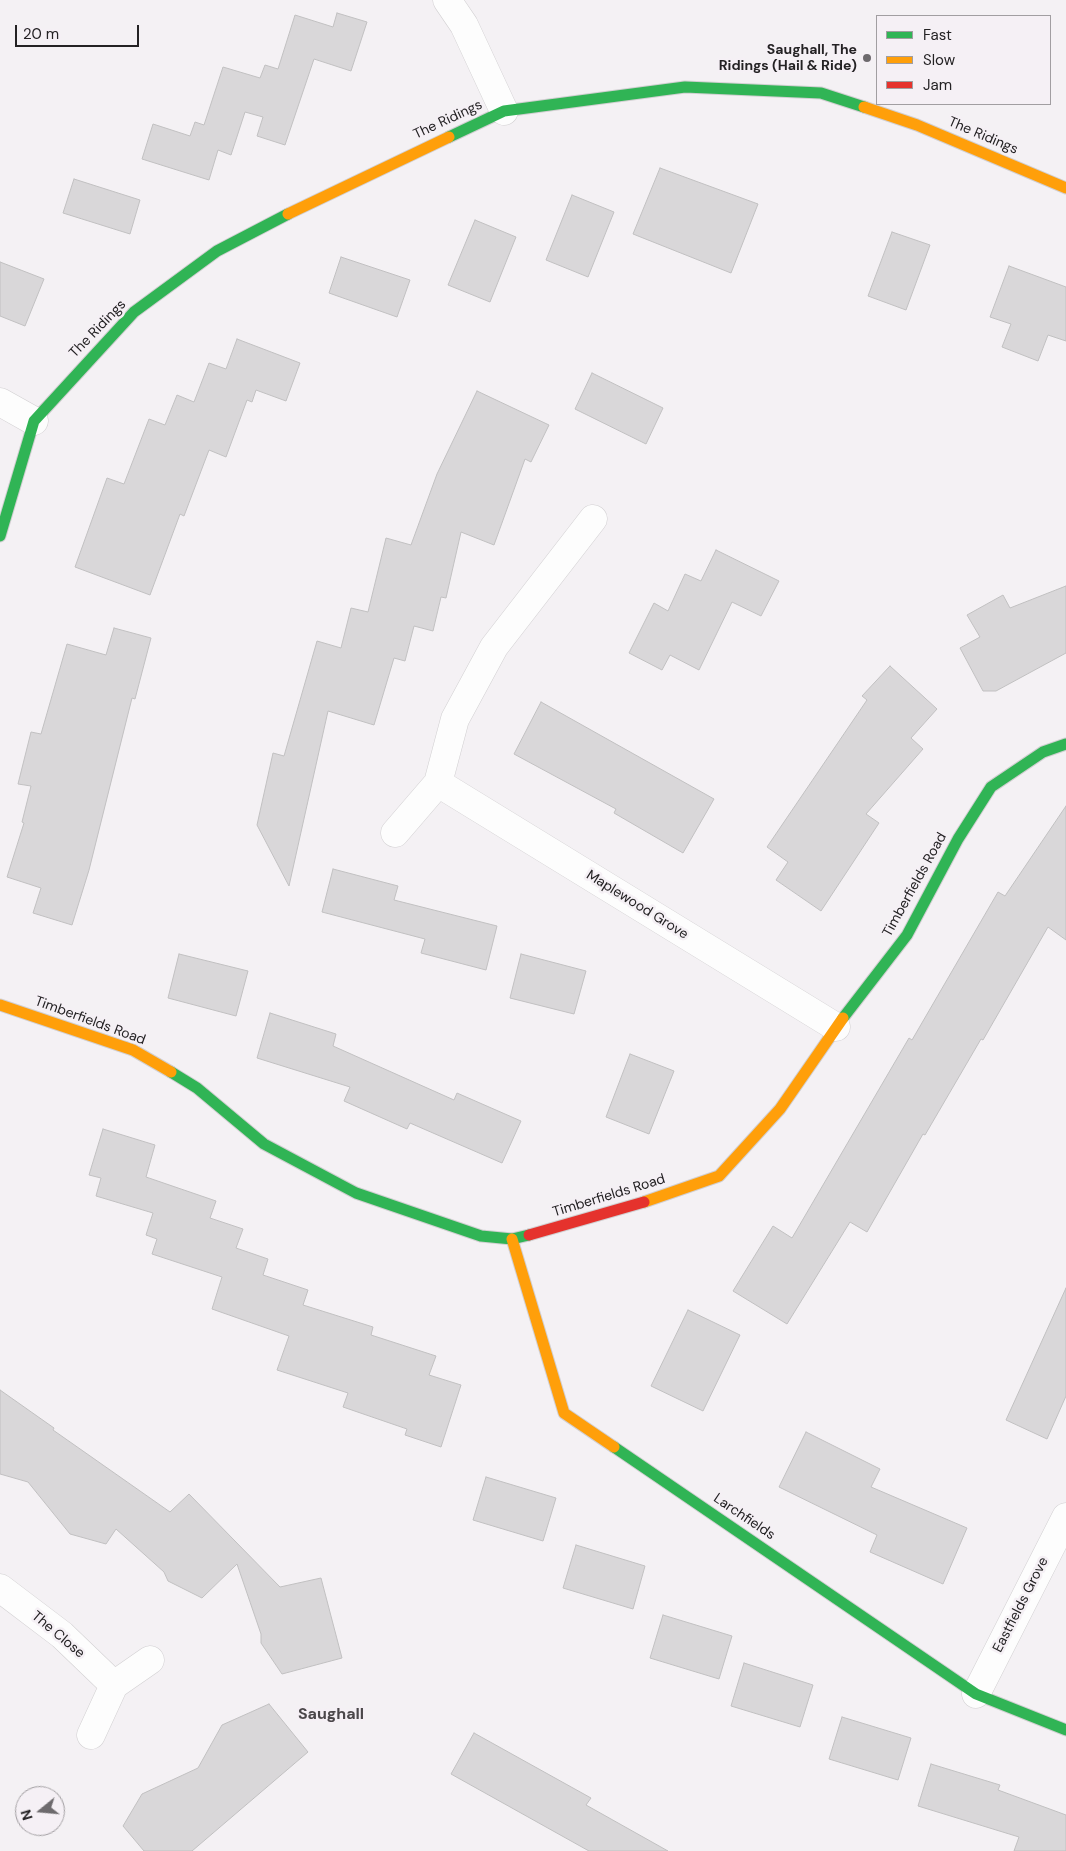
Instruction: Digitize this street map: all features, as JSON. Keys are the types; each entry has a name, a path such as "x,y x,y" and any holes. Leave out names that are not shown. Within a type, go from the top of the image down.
{"street":[{"path":"447,0 464,25 504,111"},
{"name":"The Ridings","path":"0,536 34,421 134,312 217,251 315,200 504,111 685,86 821,93 917,125 1066,188"},
{"path":"0,402 34,421"},
{"path":"395,833 438,783 455,718 494,647 593,519"},
{"name":"Timberfields Road","path":"0,1005 133,1050 197,1088 264,1144 356,1193 481,1236 512,1239 614,1212 718,1176 780,1109 836,1027 907,935 958,839 990,787 1043,752 1066,744"},
{"name":"Maplewood Grove","path":"438,783 836,1027"},
{"name":"Larchfields","path":"512,1239 564,1413 976,1694 1066,1730"},
{"name":"Eastfields Grove","path":"976,1694 1066,1517"},
{"name":"The Close","path":"0,1588 62,1635 114,1685"},
{"path":"91,1734 114,1685 150,1660"}],"building":[{"path":"337,13 367,22 351,71 314,59 285,145 257,136 263,117 245,112 231,155 218,150 209,180 142,159 153,124 190,136 195,122 204,125 223,67 260,78 265,65 278,69 295,15 333,27"},
{"path":"660,168 758,204 731,273 633,234"},
{"path":"74,179 140,200 130,234 63,213"},
{"path":"572,195 614,212 588,277 546,260"},
{"path":"475,220 516,237 490,302 448,285"},
{"path":"892,232 930,245 906,310 868,296"},
{"path":"341,257 410,280 397,317 329,293"},
{"path":"0,262 44,279 25,326 0,316"},
{"path":"1009,266 1066,287 1066,341 1048,335 1038,361 1002,347 1011,324 990,317"},
{"path":"237,339 300,363 286,401 256,390 252,402 247,400 226,457 209,450 184,516 180,514 150,595 75,567 107,478 124,484 149,419 165,425 177,395 194,402 209,363 226,369"},
{"path":"592,373 663,408 646,444 575,409"},
{"path":"477,391 549,425 531,462 525,459 494,545 461,532 446,598 441,597 433,631 414,626 405,661 394,658 374,725 328,711 289,886 257,825 273,753 284,756 317,641 341,648 351,608 368,612 386,538 411,545 437,474"},
{"path":"716,550 779,581 761,616 732,602 699,670 670,655 662,670 629,653 654,603 668,611 685,574 701,581"},
{"path":"1066,586 1066,653 996,691 983,691 960,648 980,637 967,615 1003,595 1010,608"},
{"path":"114,628 151,638 135,699 132,698 89,870 72,925 33,913 41,888 7,877 24,823 22,822 31,786 18,784 31,732 41,734 67,644 106,655"},
{"path":"890,666 937,709 911,738 923,749 866,814 879,823 821,911 776,880 788,862 767,847 867,700 862,696"},
{"path":"541,702 714,799 683,853 614,813 616,809 514,754"},
{"path":"1066,806 1066,940 1048,927 983,1040 981,1039 925,1135 923,1134 867,1232 850,1222 787,1324 733,1291 773,1226 792,1238 909,1038 912,1040 998,892 1005,896"},
{"path":"333,869 398,886 394,900 497,926 486,970 421,953 425,939 322,912"},
{"path":"179,954 248,971 236,1016 168,998"},
{"path":"521,954 586,971 574,1014 510,998"},
{"path":"270,1013 336,1034 333,1046 454,1100 457,1093 521,1121 502,1163 410,1123 407,1129 344,1101 350,1087 257,1058"},
{"path":"630,1054 674,1071 649,1134 606,1117"},
{"path":"103,1129 155,1145 146,1177 216,1201 210,1218 243,1229 236,1248 268,1259 263,1275 308,1290 303,1305 373,1327 371,1335 436,1356 429,1375 461,1385 441,1447 405,1435 407,1429 343,1407 348,1393 277,1370 289,1336 212,1309 222,1277 152,1254 157,1239 146,1235 153,1213 96,1196 101,1178 89,1175"},
{"path":"1066,1288 1066,1396 1047,1439 1006,1420"},
{"path":"688,1310 740,1335 703,1411 651,1386"},
{"path":"0,1390 54,1428 53,1430 170,1512 189,1494 280,1587 321,1578 342,1658 282,1674 261,1643 261,1634 237,1564 202,1598 168,1581 164,1572 116,1529 106,1544 70,1534 28,1482 0,1474"},
{"path":"806,1432 880,1469 871,1487 967,1528 943,1584 870,1552 877,1535 779,1487"},
{"path":"486,1477 556,1498 543,1541 473,1520"},
{"path":"576,1545 645,1566 633,1609 563,1588"},
{"path":"663,1615 732,1636 719,1679 650,1658"},
{"path":"744,1663 813,1685 800,1727 731,1706"},
{"path":"269,1704 308,1752 192,1851 144,1851 123,1826 142,1794 198,1768 222,1725"},
{"path":"842,1717 911,1738 898,1780 829,1759"},
{"path":"474,1733 591,1798 586,1805 668,1851 589,1851 451,1774"},
{"path":"931,1764 1000,1785 998,1790 1066,1815 1066,1851 1014,1851 1019,1837 918,1806"}],"traffic: fast":[{"path":"449,137 504,111 685,87 821,93 864,107"},
{"path":"0,536 34,421 134,312 217,251 288,214"},
{"path":"843,1018 907,935 958,839 991,787 1043,752 1066,744"},
{"path":"171,1072 197,1088 264,1144 356,1193 481,1236 512,1239 529,1235"},
{"path":"614,1447 976,1694 1066,1730"}],"traffic: slow":[{"path":"864,107 917,125 1066,188"},
{"path":"288,214 449,137"},
{"path":"0,1005 133,1050 171,1072"},
{"path":"644,1202 719,1176 780,1109 843,1018"},
{"path":"512,1239 564,1413 614,1447"}],"traffic: jam":[{"path":"529,1235 644,1202"}],"place":[{"name":"Saughall, The Ridings (Hail & Ride)","path":"867,58"}],"district":[{"name":"Saughall","path":"331,1715"}]}
